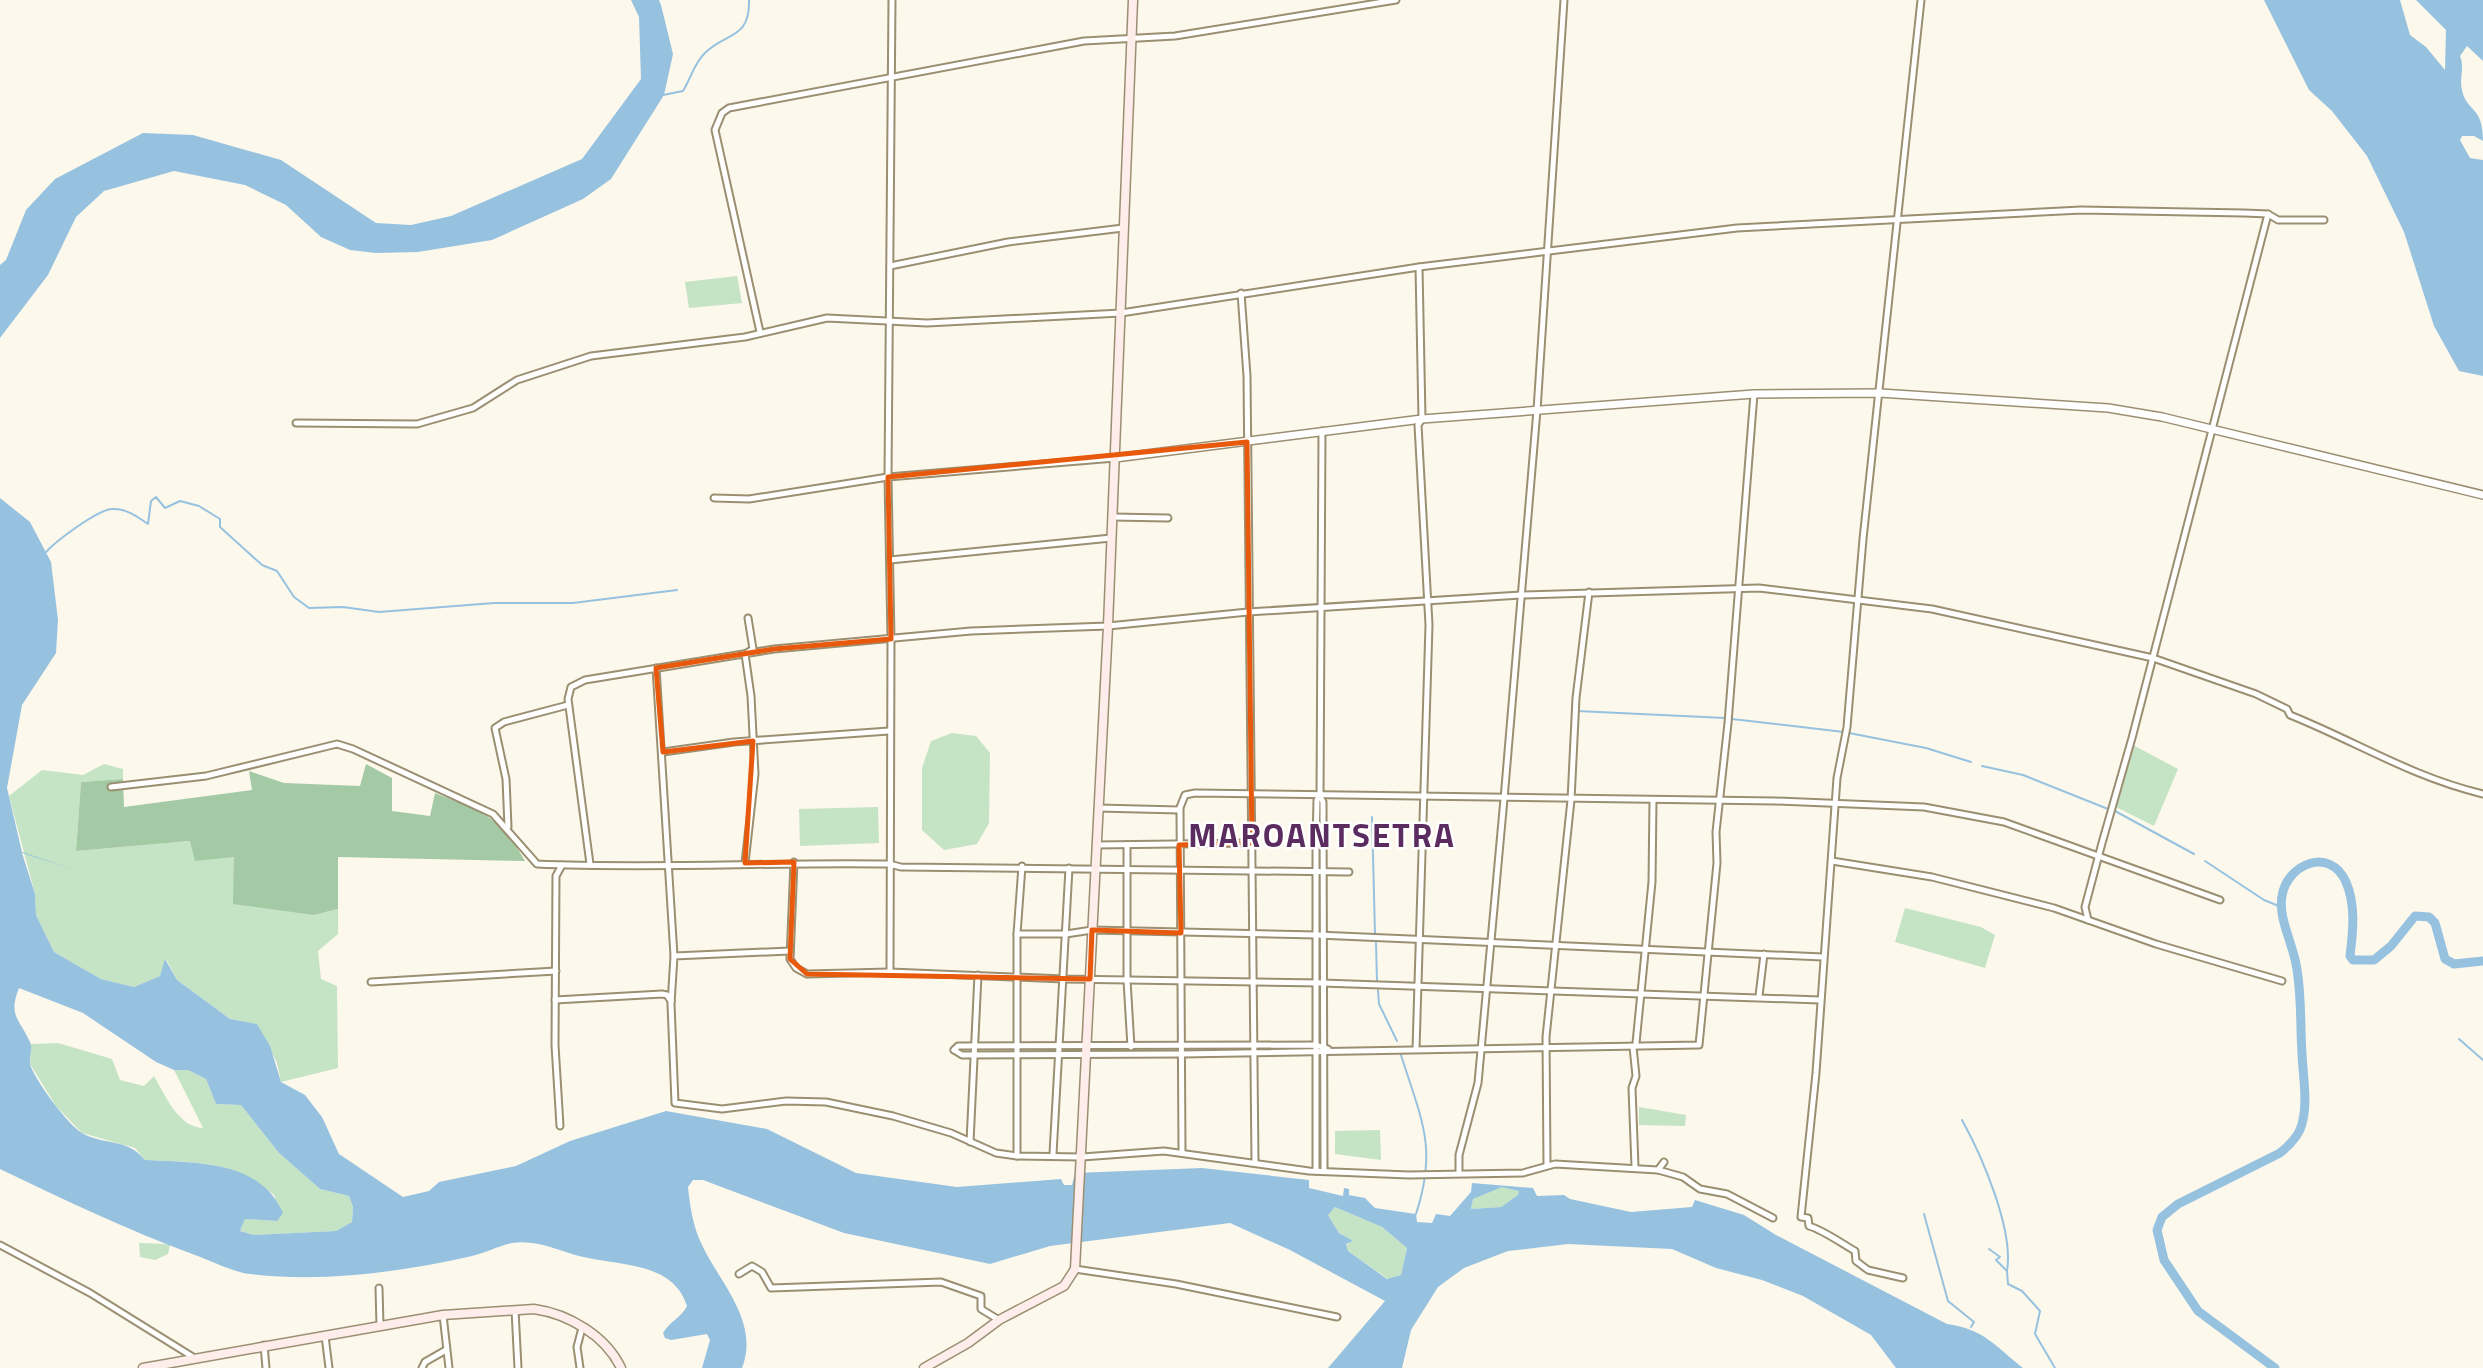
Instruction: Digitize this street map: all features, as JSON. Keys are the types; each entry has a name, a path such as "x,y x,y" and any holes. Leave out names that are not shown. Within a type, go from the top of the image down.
{"main road":[{"path":"924,1368 968,1343 999,1320 1064,1286 1075,1269 1108,626 1133,0"},
{"path":"143,1368 193,1357 443,1315 515,1310 549,1311 582,1328 612,1349 621,1368"}],"street":[{"path":"890,972 891,639 888,477 891,0"},
{"path":"760,332 715,130 719,119 729,108 889,80 978,59 1084,41 1181,36 1396,0"},
{"path":"1460,1173 1460,1155 1476,1094 1504,799 1537,410 1545,251 1564,0"},
{"path":"1903,1278 1868,1270 1856,1261 1855,1251 1824,1236 1821,1230 1809,1226 1808,1218 1801,1217 1835,805 1847,727 1897,218 1922,0"},
{"path":"296,423 417,424 472,408 518,380 587,357 760,332 830,318 948,322 1121,313 1419,267 1737,228 2081,210 2268,214 2276,220 2324,220"},
{"path":"2088,920 2085,907 2153,658 2268,214"},
{"path":"890,266 1009,242 1123,228"},
{"path":"1416,1049 1419,855 1424,797 1429,601 1418,425 1422,419 1419,267"},
{"path":"1241,293 1247,362 1252,981 1256,1045 1255,1163"},
{"path":"714,498 749,499 888,477 1115,458 1422,419 1754,394 1880,393 2108,408 2212,428 2483,495"},
{"path":"974,1051 1182,1050 1256,1045 1321,1049 1416,1049 1699,1045 1706,951 1717,865 1719,800 1727,737 1754,394"},
{"path":"1322,431 1320,796 1317,800 1324,1171"},
{"path":"1112,517 1168,518"},
{"path":"890,560 1111,538"},
{"path":"590,864 569,705 570,688 583,681 745,654 891,639 1020,628 1108,626 1248,612 1589,592 1777,589 1956,614 2153,658 2256,694 2287,709 2290,715 2432,780 2483,794"},
{"path":"1547,1165 1547,1048 1571,800 1576,702 1589,592"},
{"path":"745,654 753,649 748,618"},
{"path":"745,654 755,774 746,863"},
{"path":"656,668 674,956 671,1004"},
{"path":"508,827 506,777 495,728 504,722 569,705"},
{"path":"663,752 753,741 889,731"},
{"path":"111,787 206,776 337,744 474,802 508,827 537,864 794,862 889,864 901,867 1022,866 1095,870 1349,872"},
{"path":"1182,1152 1180,809 1182,799 1189,794 1719,800 1924,807 2004,822 2100,854 2220,900"},
{"path":"1634,1167 1632,1088 1636,1076 1635,1045 1652,880 1653,800"},
{"path":"1098,808 1180,809"},
{"path":"1096,845 1252,843"},
{"path":"1127,845 1127,980 1131,1047"},
{"path":"1832,861 1932,877 2054,908 2282,981"},
{"path":"794,862 790,951 793,964 807,974 890,972 1016,978 1252,981 1820,1000"},
{"path":"560,1126 555,1000 556,876 562,865"},
{"path":"1017,1156 1016,978 1022,866"},
{"path":"1053,1154 1069,868"},
{"path":"1017,934 1066,934 1092,929 1320,935 1823,957"},
{"path":"674,956 790,951"},
{"path":"1759,996 1763,954"},
{"path":"371,982 556,971"},
{"path":"970,1142 978,975"},
{"path":"555,1000 662,994 670,997 675,1103 722,1109 786,1101 826,1102 893,1116 996,1153 1017,1156 1053,1154 1082,1157 1139,1150 1182,1152 1316,1171 1423,1175 1523,1173 1547,1165 1634,1167 1683,1177 1700,1189 1727,1194 1773,1218"},
{"path":"1087,1051 1131,1047 1256,1053 1321,1049"},
{"path":"1316,1171 1321,1049"},
{"path":"1658,1170 1664,1162"},
{"path":"0,1245 90,1293 193,1357"},
{"path":"739,1274 752,1266 762,1272 771,1288 942,1282 981,1296 981,1309 999,1320"},
{"path":"1075,1269 1177,1284 1337,1317"},
{"path":"379,1288 380,1325"},
{"path":"515,1310 519,1368"},
{"path":"443,1315 449,1368"},
{"path":"580,1368 577,1347 582,1328"},
{"path":"325,1336 329,1368"},
{"path":"264,1345 266,1368"},
{"path":"422,1368 425,1362 446,1350"}],"highlighted area":[{"path":"1247,442 1252,843 1179,845 1181,933 1092,930 1090,979 807,974 790,959 794,862 745,863 753,741 663,752 656,668 774,649 891,639 888,477"}],"green space":[{"path":"737,276 742,303 689,308 685,282"},
{"path":"952,733 976,736 990,753 989,823 977,844 944,850 922,830 922,768 931,741"},
{"path":"2133,745 2178,769 2154,826 2116,807"},
{"path":"104,764 123,769 123,779 81,782 76,851 190,841 234,857 314,915 338,909 338,934 318,951 321,979 337,986 338,1068 281,1082 277,1063 257,1024 230,1019 177,980 166,959 160,976 134,987 101,979 54,952 36,915 35,894 9,796 42,770 83,775"},
{"path":"366,764 392,778 392,811 430,816 435,793 488,817 507,834 525,861 338,857 338,909 314,915 233,904 234,857 195,861 190,841 76,851 81,782 123,779 124,807 252,790 249,771 284,783 360,786"},
{"path":"878,807 879,843 800,846 799,809"},
{"path":"1905,908 1981,927 1995,935 1985,968 1895,942"},
{"path":"58,1043 112,1059 120,1080 144,1086 154,1076 179,1116 194,1126 203,1128 174,1070 188,1070 206,1079 216,1104 241,1105 279,1153 320,1189 349,1196 353,1207 352,1222 336,1231 254,1235 240,1231 245,1219 276,1221 275,1196 244,1175 229,1169 199,1163 145,1160 135,1148 82,1133 56,1106 30,1064 31,1044"},
{"path":"1639,1107 1686,1115 1685,1126 1639,1125"},
{"path":"1380,1130 1381,1160 1335,1154 1335,1131"},
{"path":"1502,1186 1519,1191 1518,1195 1501,1207 1471,1209 1473,1199"},
{"path":"1335,1207 1382,1227 1407,1248 1401,1275 1388,1279 1348,1251 1346,1245 1352,1241 1339,1233 1328,1215"},
{"path":"139,1243 170,1245 168,1254 155,1260 140,1257"}],"water":[{"path":"631,0 659,0 661,5 673,54 664,95 611,179 583,199 492,240 418,252 376,253 350,250 321,237 286,205 245,185 174,171 104,191 76,217 48,275 0,338 0,265 6,260 26,210 55,179 143,133 193,135 281,160 376,223 411,225 451,216 582,159 641,79 639,17"},
{"path":"2264,0 2400,0 2410,35 2426,47 2445,70 2446,30 2416,0 2483,0 2483,61 2467,46 2460,56 2462,90 2467,103 2478,115 2483,141 2474,136 2462,136 2460,140 2470,158 2483,160 2483,376 2459,371 2434,326 2404,232 2367,156 2332,111 2309,90"},
{"path":"0,498 30,522 51,562 58,620 56,653 22,705 7,788 22,852 79,871 22,853 35,894 36,915 54,952 101,979 134,987 160,976 165,959 177,980 230,1019 257,1024 270,1046 281,1082 305,1095 322,1117 339,1154 403,1197 429,1191 439,1182 516,1166 570,1141 666,1111 767,1129 856,1173 957,1187 1061,1179 1064,1185 1072,1185 1075,1173 1202,1168 1309,1180 1309,1188 1343,1196 1344,1188 1349,1189 1349,1195 1365,1198 1375,1208 1416,1214 1417,1222 1432,1223 1436,1214 1450,1216 1471,1192 1472,1183 1533,1188 1537,1196 1564,1195 1570,1199 1631,1212 1692,1207 1695,1200 1744,1215 1776,1235 1947,1324 1980,1334 2023,1368 1896,1368 1871,1335 1803,1296 1762,1280 1716,1268 1672,1249 1568,1244 1508,1251 1464,1268 1438,1287 1411,1330 1402,1368 1328,1368 1385,1301 1290,1250 1230,1223 1050,1246 990,1264 844,1233 703,1180 693,1180 688,1187 696,1231 736,1303 746,1335 742,1368 702,1368 710,1340 707,1334 671,1340 665,1338 663,1333 687,1306 680,1291 670,1281 642,1268 521,1242 472,1256 390,1271 305,1277 243,1273 145,1235 0,1169","holes":["19,988 83,1013 156,1062 174,1070 188,1070 206,1079 216,1104 241,1105 279,1153 320,1189 349,1196 353,1207 352,1222 336,1231 254,1235 240,1231 245,1219 277,1221 283,1213 272,1195 258,1182 224,1167 145,1160 130,1148 82,1133 60,1112 33,1071 30,1064 31,1045 16,1016","1502,1187 1519,1191 1518,1195 1501,1207 1471,1209 1473,1199","1335,1207 1382,1227 1407,1248 1401,1275 1387,1279 1348,1251 1346,1244 1353,1241 1339,1233 1328,1215"]}],"waterway":[{"path":"663,95 683,91 702,56 741,28 746,22 749,0"},
{"path":"46,552 77,527 112,509 132,514 148,524 151,501 156,497 165,508 180,501 199,506 220,519 220,527 262,565 277,571 294,597 309,608 343,607 379,612 494,603 573,603 677,590"},
{"path":"1577,711 1725,718"},
{"path":"1732,719 1844,732"},
{"path":"1849,733 1926,748 1971,762"},
{"path":"1982,766 2023,775 2108,809"},
{"path":"2115,811 2194,854"},
{"path":"1372,817 1375,934"},
{"path":"2205,861 2264,900 2281,907"},
{"path":"2275,1368 2198,1311 2164,1260 2157,1230 2162,1217 2178,1204 2280,1153 2294,1140 2301,1128 2305,1098 2300,998 2296,964 2281,904 2286,885 2292,875 2310,864 2330,864 2339,871 2346,882 2351,900 2353,928 2350,956 2353,960 2374,960 2391,946 2415,916 2429,917 2435,923 2445,959 2454,964 2483,961"},
{"path":"1376,943 1377,981"},
{"path":"1378,990 1379,1004 1397,1041"},
{"path":"2459,1039 2483,1060"},
{"path":"1401,1055 1420,1116 1426,1151 1426,1170 1416,1214"},
{"path":"1962,1120 1995,1194 2006,1235 2007,1271"},
{"path":"1924,1214 1948,1301 1974,1322 1971,1327"},
{"path":"1989,1249 2000,1257 1996,1260 2007,1271 2008,1284 2022,1291 2040,1311 2035,1334 2055,1368"}],"district":[{"name":"MAROANTSETRA","path":"1322,835"}]}
